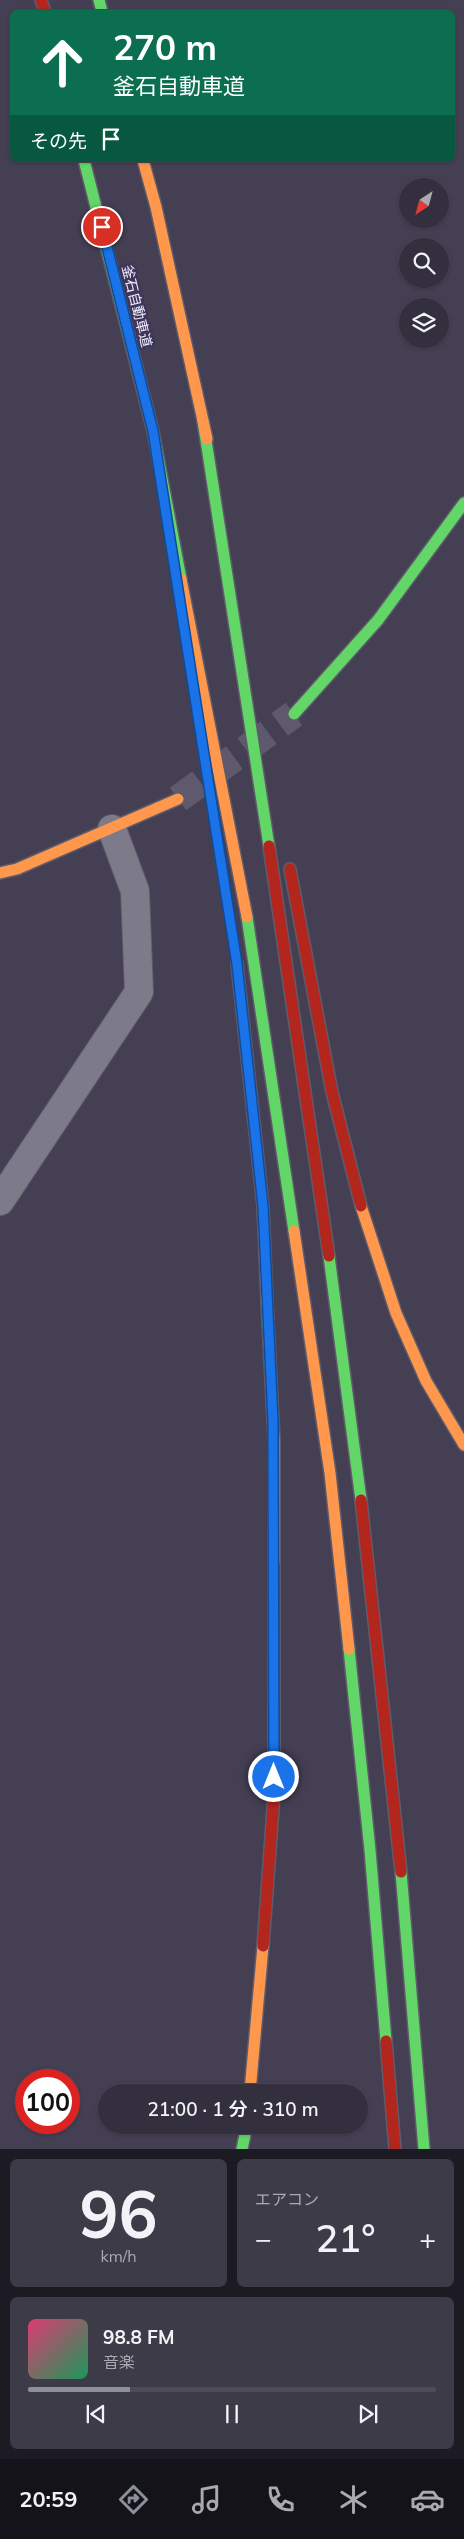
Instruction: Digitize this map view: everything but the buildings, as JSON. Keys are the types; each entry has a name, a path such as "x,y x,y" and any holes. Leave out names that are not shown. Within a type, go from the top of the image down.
{"main road":[{"name":"釜石自動車道","path":"85,162 153,431"},
{"path":"144,162 156,207 204,421 262,725"},
{"path":"204,421 298,1039 358,1460 398,1842 424,2149"},
{"path":"153,431 209,786"},
{"path":"153,431 255,961 330,1473 370,1850 395,2149"},
{"path":"294,714 378,620 464,503"},
{"path":"0,873 17,869 178,799"},
{"path":"287,853 343,1141 371,1244 392,1304 422,1370 464,1445"},
{"path":"236,954 263,1206 274,1440 274,1795 258,2020 251,2084"},
{"path":"242,2149 245,2134"}],"street":[{"path":"0,1201 139,992 134,891 112,829"}],"tunnel":[{"path":"178,799 294,714"}],"traffic: fast":[{"path":"99,0 102,10"},
{"path":"85,162 153,431 181,579"},
{"path":"203,421 269,846"},
{"path":"294,714 378,620 464,503"},
{"path":"247,917 294,1231"},
{"path":"329,1256 361,1500"},
{"path":"267,1302 274,1440 274,1564"},
{"path":"349,1649 370,1850 386,2041"},
{"path":"401,1872 424,2149"},
{"path":"242,2149 245,2134"}],"traffic: slow":[{"path":"144,162 156,207 207,439"},
{"path":"181,579 247,917"},
{"path":"0,873 17,869 178,799"},
{"path":"237,964 263,1206 267,1302"},
{"path":"361,1206 396,1313 426,1381 464,1445"},
{"path":"294,1231 330,1473 349,1649"},
{"path":"251,2084 263,1946"}],"traffic: jam":[{"path":"41,0 44,10"},
{"path":"269,846 329,1256"},
{"path":"290,869 332,1092 361,1206"},
{"path":"361,1500 401,1872"},
{"path":"263,1946 274,1795 274,1564"},
{"path":"386,2041 395,2149"}],"route":[{"path":"102,227 153,431 237,964 263,1206 274,1440 274,1777"}]}
